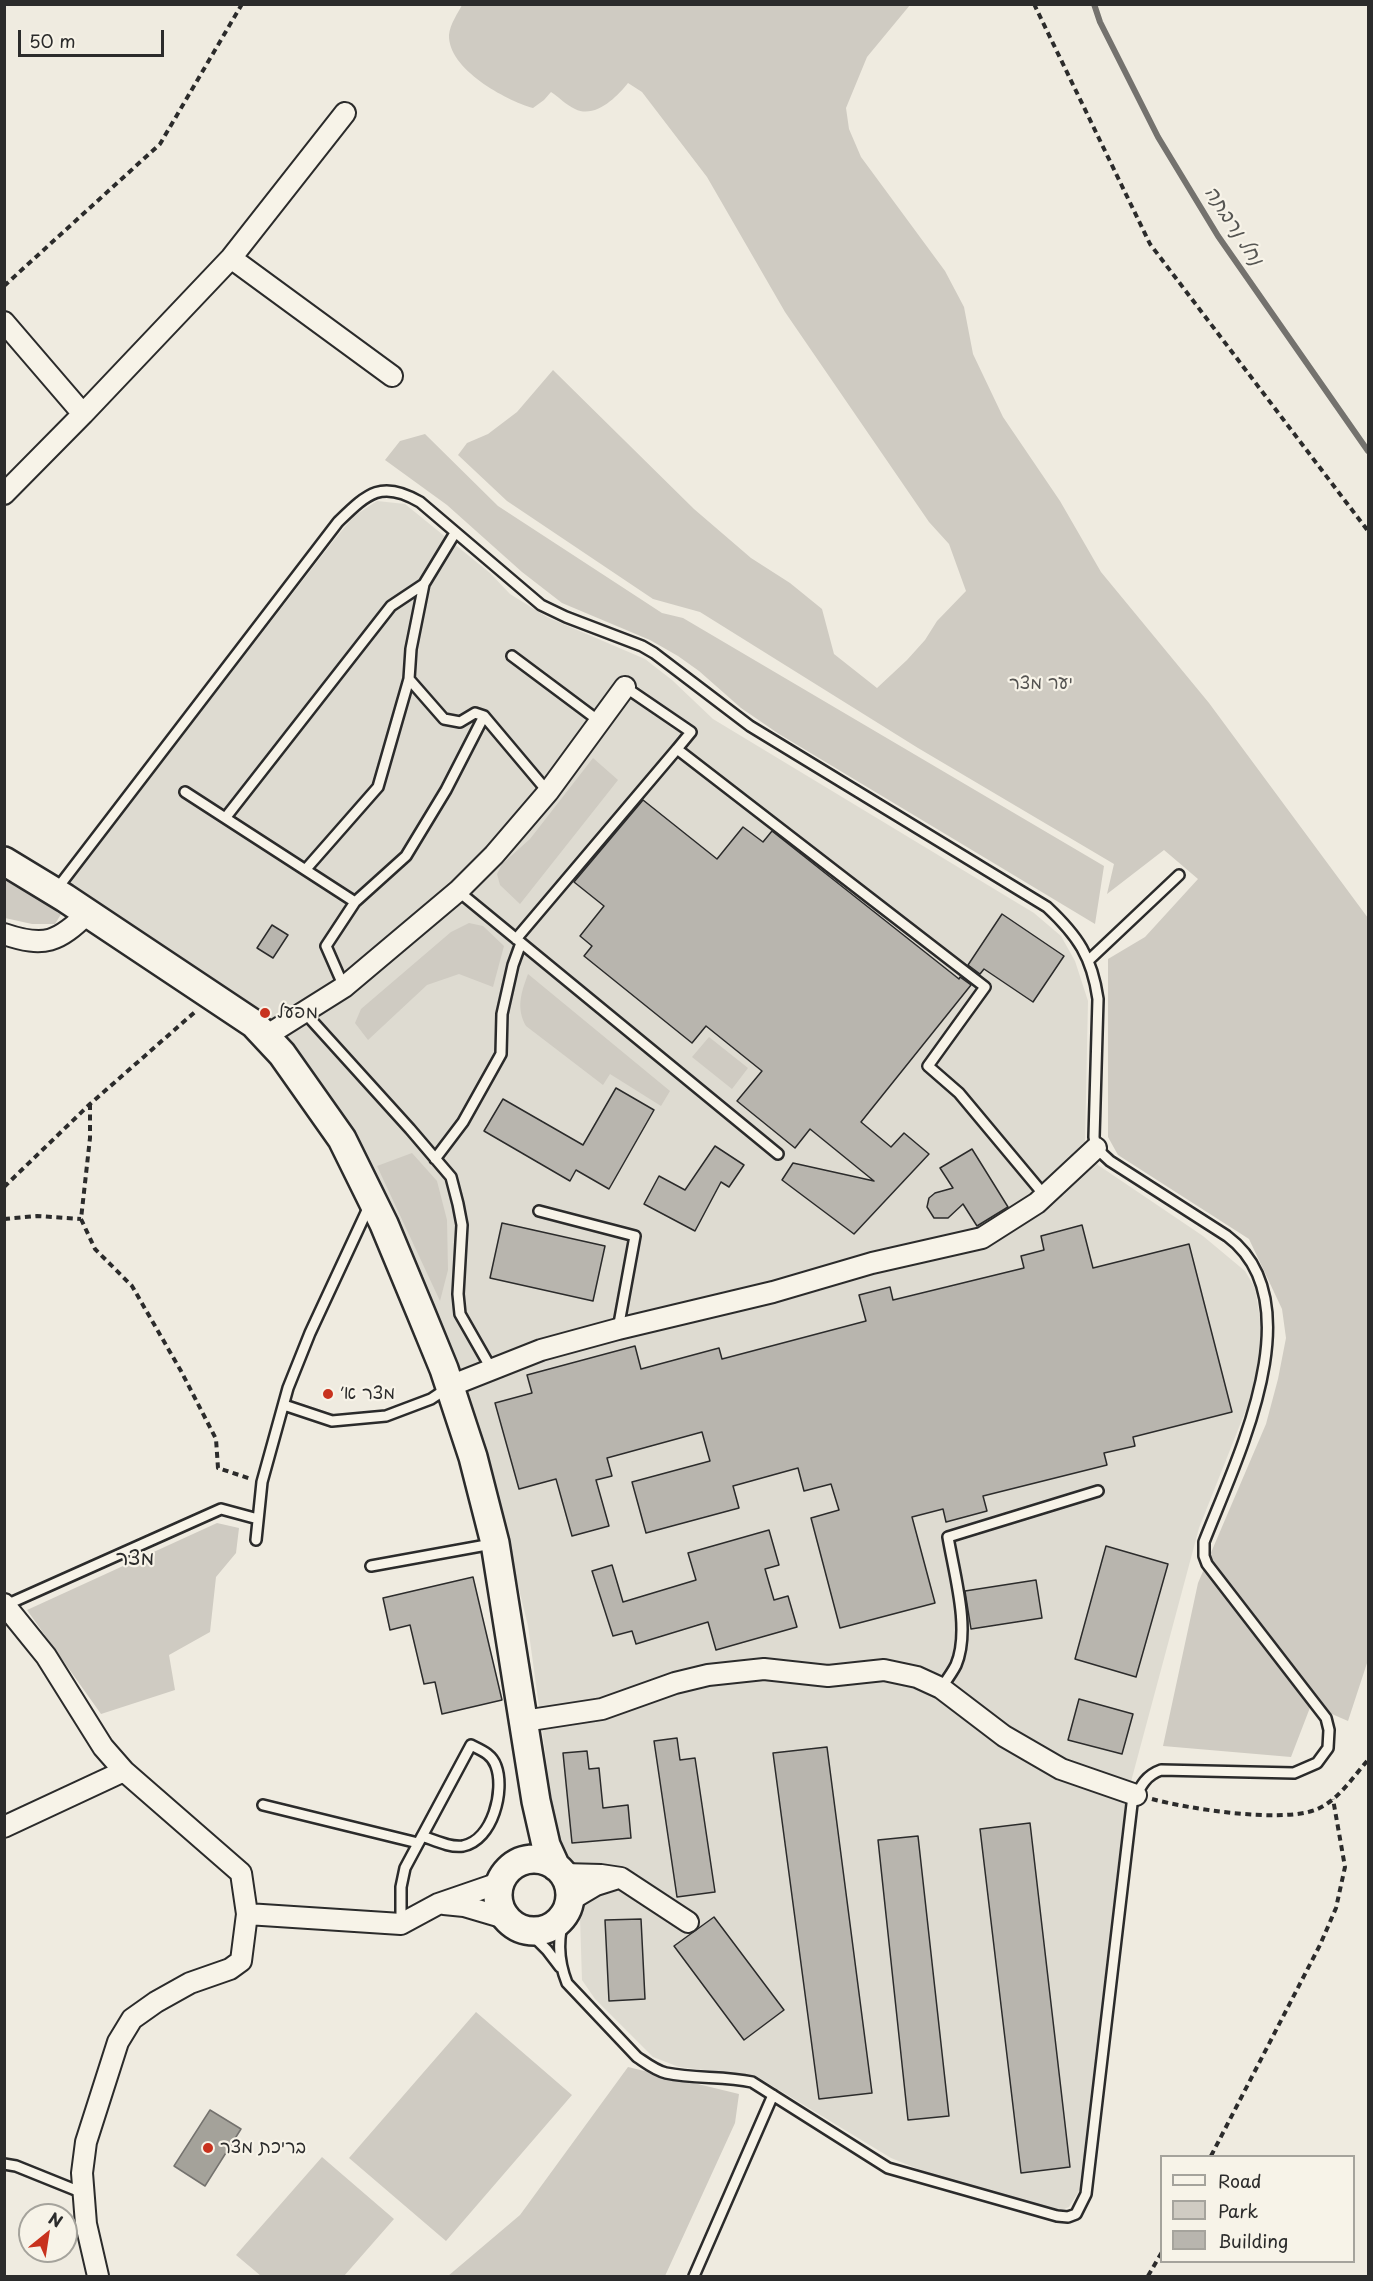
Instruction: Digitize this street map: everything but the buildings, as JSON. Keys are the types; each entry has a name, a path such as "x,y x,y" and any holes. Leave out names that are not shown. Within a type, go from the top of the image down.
{"street":[{"path":"4,494 231,258 345,113"},
{"path":"231,258 392,376"},
{"path":"4,322 83,414"},
{"path":"266,1036 344,987 458,891 494,855 548,792 624,687"},
{"path":"4,861 246,1017 266,1036 327,1115 342,1139 372,1199 422,1313 450,1386 473,1457 495,1543 536,1801 546,1845 567,1882 567,1906"},
{"path":"4,934 36,942 53,939 67,933 88,914"},
{"path":"450,1386 541,1350 772,1292 872,1263 982,1238 1037,1203 1096,1148"},
{"path":"5,1605 46,1656 103,1747 124,1771 241,1873 247,1914 241,1961 230,1969 190,1983 156,2002 132,2019 118,2042 86,2142 82,2173 86,2224 98,2277"},
{"path":"524,1721 602,1709 675,1683 708,1675 764,1669 828,1676 884,1670 917,1677 941,1688 1004,1736 1061,1769 1136,1795"},
{"path":"4,1827 124,1771"},
{"path":"517,1924 498,1902 536,1801"},
{"path":"247,1914 402,1924 438,1904 507,1874 524,1860 535,1859 546,1861 559,1870 621,1878 688,1922"},
{"path":"438,1904 464,1906 517,1924 545,1929 553,1925 567,1906 606,1881 621,1878"}],"lane":[{"path":"55,892 338,522 355,506 374,494 387,489 404,492 420,502 541,605 654,653 750,726 1047,907 1067,925 1089,960 1098,999 1094,1137 1096,1148 1110,1161 1240,1246 1249,1258 1261,1287 1266,1310 1268,1342 1255,1409 1204,1542 1204,1556 1207,1564 1326,1718 1329,1730 1328,1748 1317,1763 1294,1773 1161,1770 1149,1774 1136,1795 1132,1803 1086,2194 1076,2214 1068,2217 1057,2216 888,2168 752,2082 729,2077 664,2073 651,2067 637,2057 567,1983 562,1969 558,1943 567,1906"},
{"path":"306,869 378,787 409,679 411,649 424,584 455,533"},
{"path":"226,817 390,606 424,584"},
{"path":"512,656 599,721"},
{"path":"409,679 444,719 460,722 475,713 484,716 548,792"},
{"path":"435,1159 463,1122 501,1054 502,1014 519,941 691,732 624,687"},
{"path":"344,987 326,946 356,902 406,856 446,790 484,716"},
{"path":"677,749 985,987 928,1066 959,1092 1045,1196"},
{"path":"185,792 356,902"},
{"path":"1089,960 1179,874"},
{"path":"458,891 778,1154"},
{"path":"305,1013 451,1177 462,1225 458,1294 460,1314 492,1370"},
{"path":"256,1540 262,1482 288,1388 310,1332 372,1199"},
{"path":"539,1211 635,1236 618,1329"},
{"path":"284,1405 332,1420 386,1416 431,1399 450,1386"},
{"path":"941,1688 956,1665 962,1626 948,1537 1098,1491"},
{"path":"5,1605 221,1509 258,1520"},
{"path":"371,1566 495,1543"},
{"path":"263,1805 420,1839 463,1846 476,1840 487,1827 495,1811 499,1791 496,1766 490,1755 471,1745 420,1839 405,1868 401,1887 402,1924"},
{"path":"517,1924 547,1950 562,1969"},
{"path":"694,2277 773,2095"},
{"path":"4,2164 16,2166 83,2193"}],"path":[{"path":"4,286 160,144 242,4"},
{"path":"1034,4 1150,244 1368,531"},
{"path":"4,1187 90,1104 213,996"},
{"path":"90,1104 90,1138 81,1219 95,1249 132,1286 181,1371 216,1438 218,1468 262,1482"},
{"path":"4,1219 37,1216 81,1219"},
{"path":"1136,1795 1182,1807 1234,1813 1284,1814 1315,1810 1333,1799 1368,1760"},
{"path":"1211,2155 1320,1945 1336,1908 1345,1867 1333,1799"},
{"path":"1148,2277 1160,2254"}],"shaded area":[{"path":"377,501 405,504 490,573 510,594 547,617 645,659 672,680 713,719 1034,913 1061,936 1075,961 1088,1001 1085,1143 1098,1165 1203,1236 1245,1271 1255,1288 1262,1331 1253,1392 1199,1528 1125,1804 1081,2188 1069,2207 1059,2211 945,2180 891,2158 756,2076 679,2067 653,2057 595,1999 582,1980 580,1917 558,1847 528,1626 501,1516 329,1098 298,1050 252,1005 67,885 334,540 354,516"},
{"name":"בריכת מצר","path":"210,2110 241,2129 205,2186 174,2166"}],"green space":[{"name":"יער מצר","path":"462,5 910,5 867,57 846,108 849,129 861,157 945,271 964,307 973,354 1003,417 1060,501 1101,572 1209,703 1368,918 1368,1660 1348,1721 1311,1705 1291,1757 1163,1746 1198,1583 1266,1424 1286,1338 1282,1309 1249,1239 1118,1155 1108,1137 1108,959 1145,937 1198,879 1164,850 1107,894 1114,864 918,748 700,612 653,599 507,501 458,455 467,443 488,434 517,412 553,370 694,509 751,558 790,583 822,609 834,654 877,688 907,660 925,640 937,621 966,591 949,544 929,522 785,312 707,177 642,92 628,83 612,100 590,111 575,109 551,92 533,108 508,98 468,71 451,48 449,35 452,23"},
{"path":"425,434 498,506 662,613 683,618 1104,866 1095,924 779,734 741,708 678,656 650,640 562,603 522,572 447,505 385,460 400,441"},
{"path":"593,758 618,780 520,904 500,885 497,874 502,864 530,839"},
{"path":"4,880 63,911 55,924 32,924 5,918"},
{"path":"469,923 483,926 504,946 493,987 459,974 427,985 368,1040 355,1023 361,1009 451,932"},
{"path":"528,974 670,1091 661,1106 610,1074 603,1085 526,1026 520,1007"},
{"path":"709,1037 748,1068 732,1089 692,1057"},
{"path":"412,1153 437,1181 447,1220 448,1270 440,1301 377,1166"},
{"path":"217,1523 239,1528 236,1553 216,1577 210,1632 169,1655 175,1690 101,1714 27,1610"},
{"path":"476,2012 572,2095 446,2241 349,2158"},
{"path":"628,2067 739,2094 735,2123 665,2276 448,2276 520,2215"},
{"path":"322,2157 394,2219 344,2276 261,2276 236,2255"}],"waterway":[{"name":"נחל נרבתה","path":"1094,4 1100,22 1158,137 1218,236 1368,451"}],"place":[{"name":"מפעל","path":"265,1013"},
{"name":"מצר א׳","path":"328,1394"},
{"name":"בריכת מצר","path":"208,2148"}],"district":[{"name":"מצר","path":"135,1559"}]}
